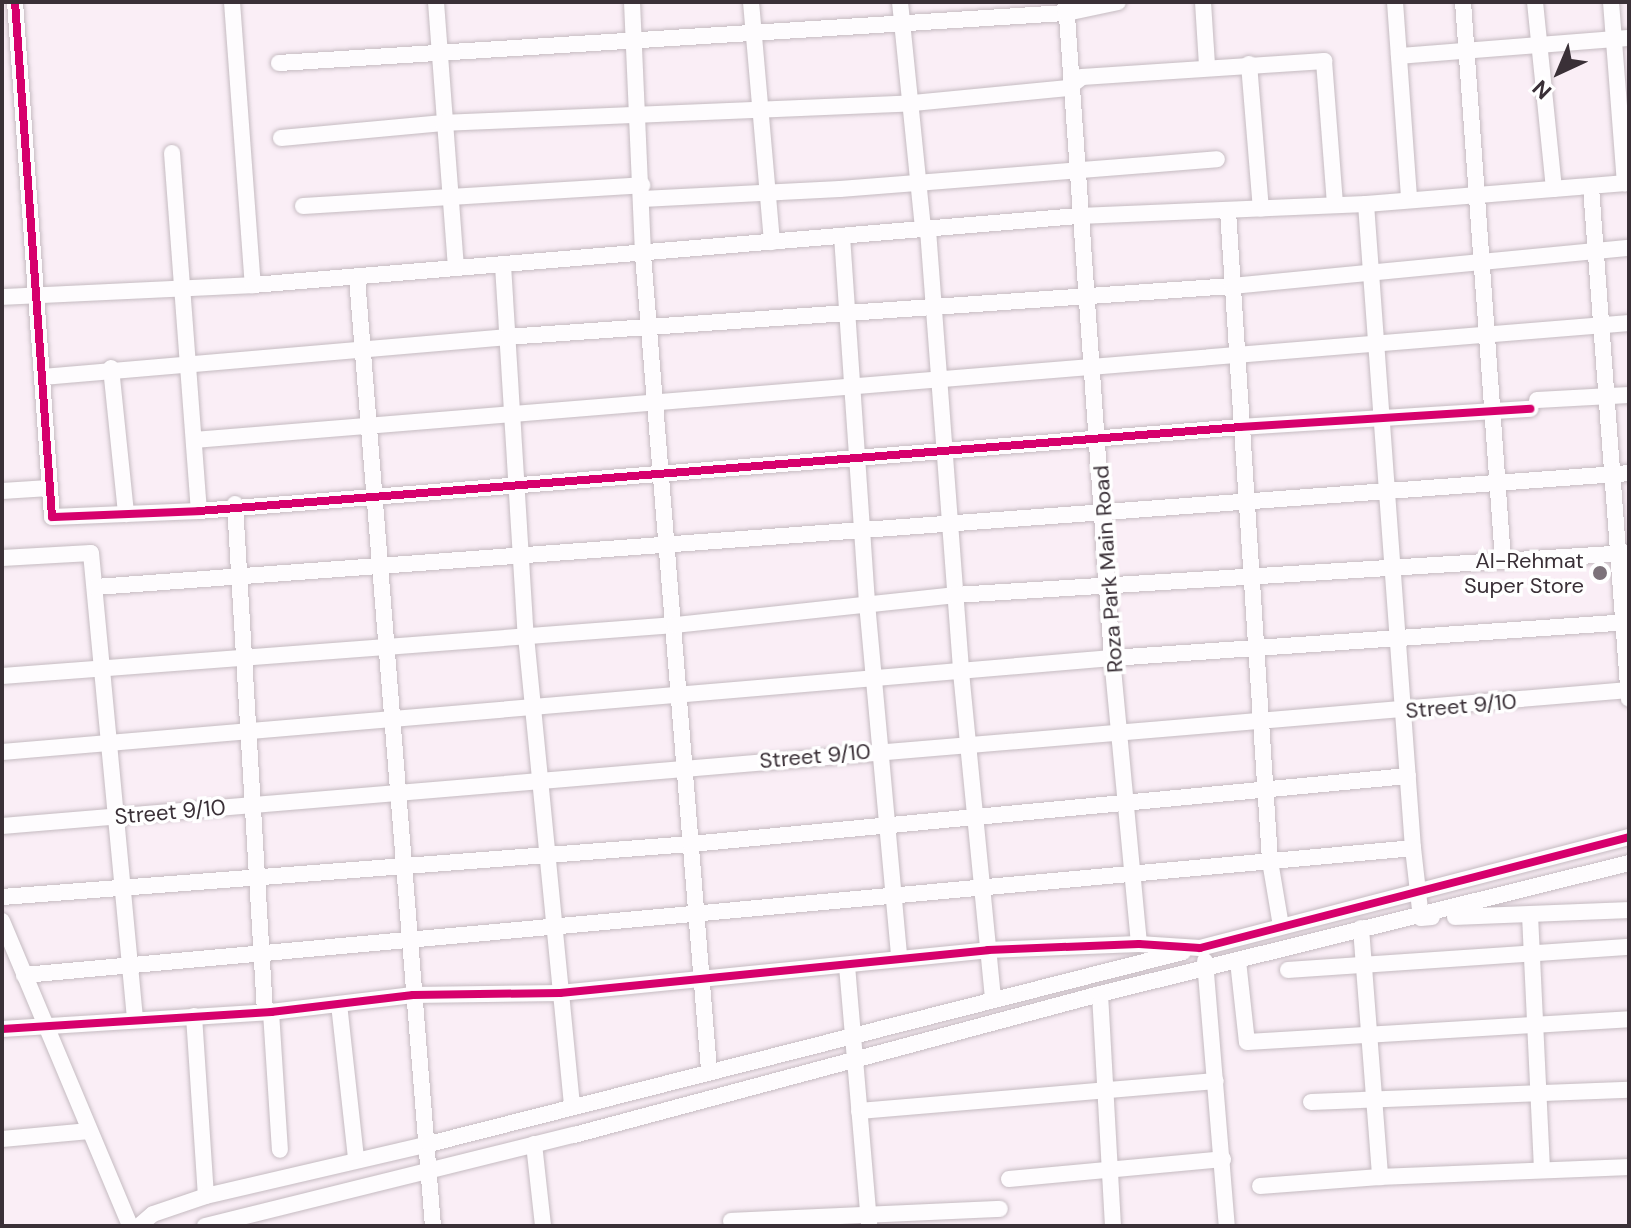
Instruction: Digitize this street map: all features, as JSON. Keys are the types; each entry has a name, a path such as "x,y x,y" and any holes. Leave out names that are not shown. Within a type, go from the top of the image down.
{"street":[{"path":"15,2 52,517 199,511 235,504 946,454 1240,427 1490,412 1607,395 1629,395"},
{"path":"232,2 253,285"},
{"path":"436,2 448,199 456,267"},
{"path":"632,2 643,255 659,404 709,1070"},
{"path":"751,2 763,192 772,242"},
{"path":"900,2 941,383 961,672 993,997"},
{"path":"279,63 753,34 1118,2"},
{"path":"1203,2 1207,65"},
{"path":"1395,2 1409,199"},
{"path":"1463,2 1503,560"},
{"path":"1535,2 1554,189"},
{"path":"2,297 357,278 456,267 643,255 1079,216 1366,204 1627,183 1622,38 1611,2"},
{"name":"Roza Park Main Road","path":"1066,8 1068,88 1094,370 1112,658 1139,944"},
{"path":"1399,56 1467,53 1622,38"},
{"path":"281,138 443,123 760,112 913,103 1068,88 1082,77 1207,65 1324,61 1335,204"},
{"path":"1249,64 1261,209"},
{"path":"172,153 183,289 184,362 199,511"},
{"path":"303,206 642,192 763,192 1217,159"},
{"path":"1591,187 1607,395 1621,474 1629,699"},
{"path":"1366,204 1402,712 1421,918"},
{"path":"1228,211 1270,861 1281,926"},
{"path":"842,236 865,530 867,603 883,750 899,958"},
{"path":"42,377 111,368 506,337 1232,286 1369,270 1629,248"},
{"path":"503,265 526,636 572,1107"},
{"path":"357,278 413,940 413,995 429,1144 433,1226"},
{"path":"194,440 941,383 1485,333 1629,323"},
{"path":"111,368 126,514"},
{"path":"96,587 1621,474"},
{"path":"2,491 49,488"},
{"path":"235,504 261,954 280,1150"},
{"path":"2,558 91,553 105,667 108,744 135,1020"},
{"path":"2,676 675,625 867,603 1107,583 1624,554"},
{"path":"2,752 1112,658 1626,622"},
{"name":"Street 9/10","path":"2,826 1261,717 1402,712 1629,690"},
{"path":"2,897 691,844 1408,776"},
{"path":"139,1226 153,1214 206,1196 429,1144 993,997 1200,948 1629,837"},
{"path":"24,975 1413,848"},
{"path":"205,1226 855,1062 1100,994 1361,928 1421,918 1629,863"},
{"path":"1421,918 1629,910"},
{"path":"1530,915 1542,1169"},
{"path":"2,921 130,1226"},
{"path":"1361,928 1366,1033 1380,1177"},
{"path":"2,1029 268,1012 413,995 560,993 988,950 1139,944 1200,948"},
{"path":"1288,970 1629,947"},
{"path":"1200,948 1208,969 1227,1226"},
{"path":"1238,961 1247,1042 1629,1019"},
{"path":"847,966 869,1221"},
{"path":"1100,994 1113,1226"},
{"path":"339,1004 356,1159"},
{"path":"194,1016 206,1196"},
{"path":"859,1111 1216,1081"},
{"path":"1311,1102 1629,1090"},
{"path":"2,1139 90,1131"},
{"path":"534,1144 543,1226"},
{"path":"1009,1179 1110,1172 1223,1159"},
{"path":"1260,1186 1380,1177 1629,1167"},
{"path":"731,1221 869,1221 1000,1209"}],"cycle path":[{"path":"15,2 52,517 199,511 1240,427 1530,409"},
{"path":"2,1029 271,1012 413,995 560,993 988,950 1139,944 1200,948 1629,837"}],"place":[{"name":"Al-Rehmat Super Store","path":"1600,573"}]}
